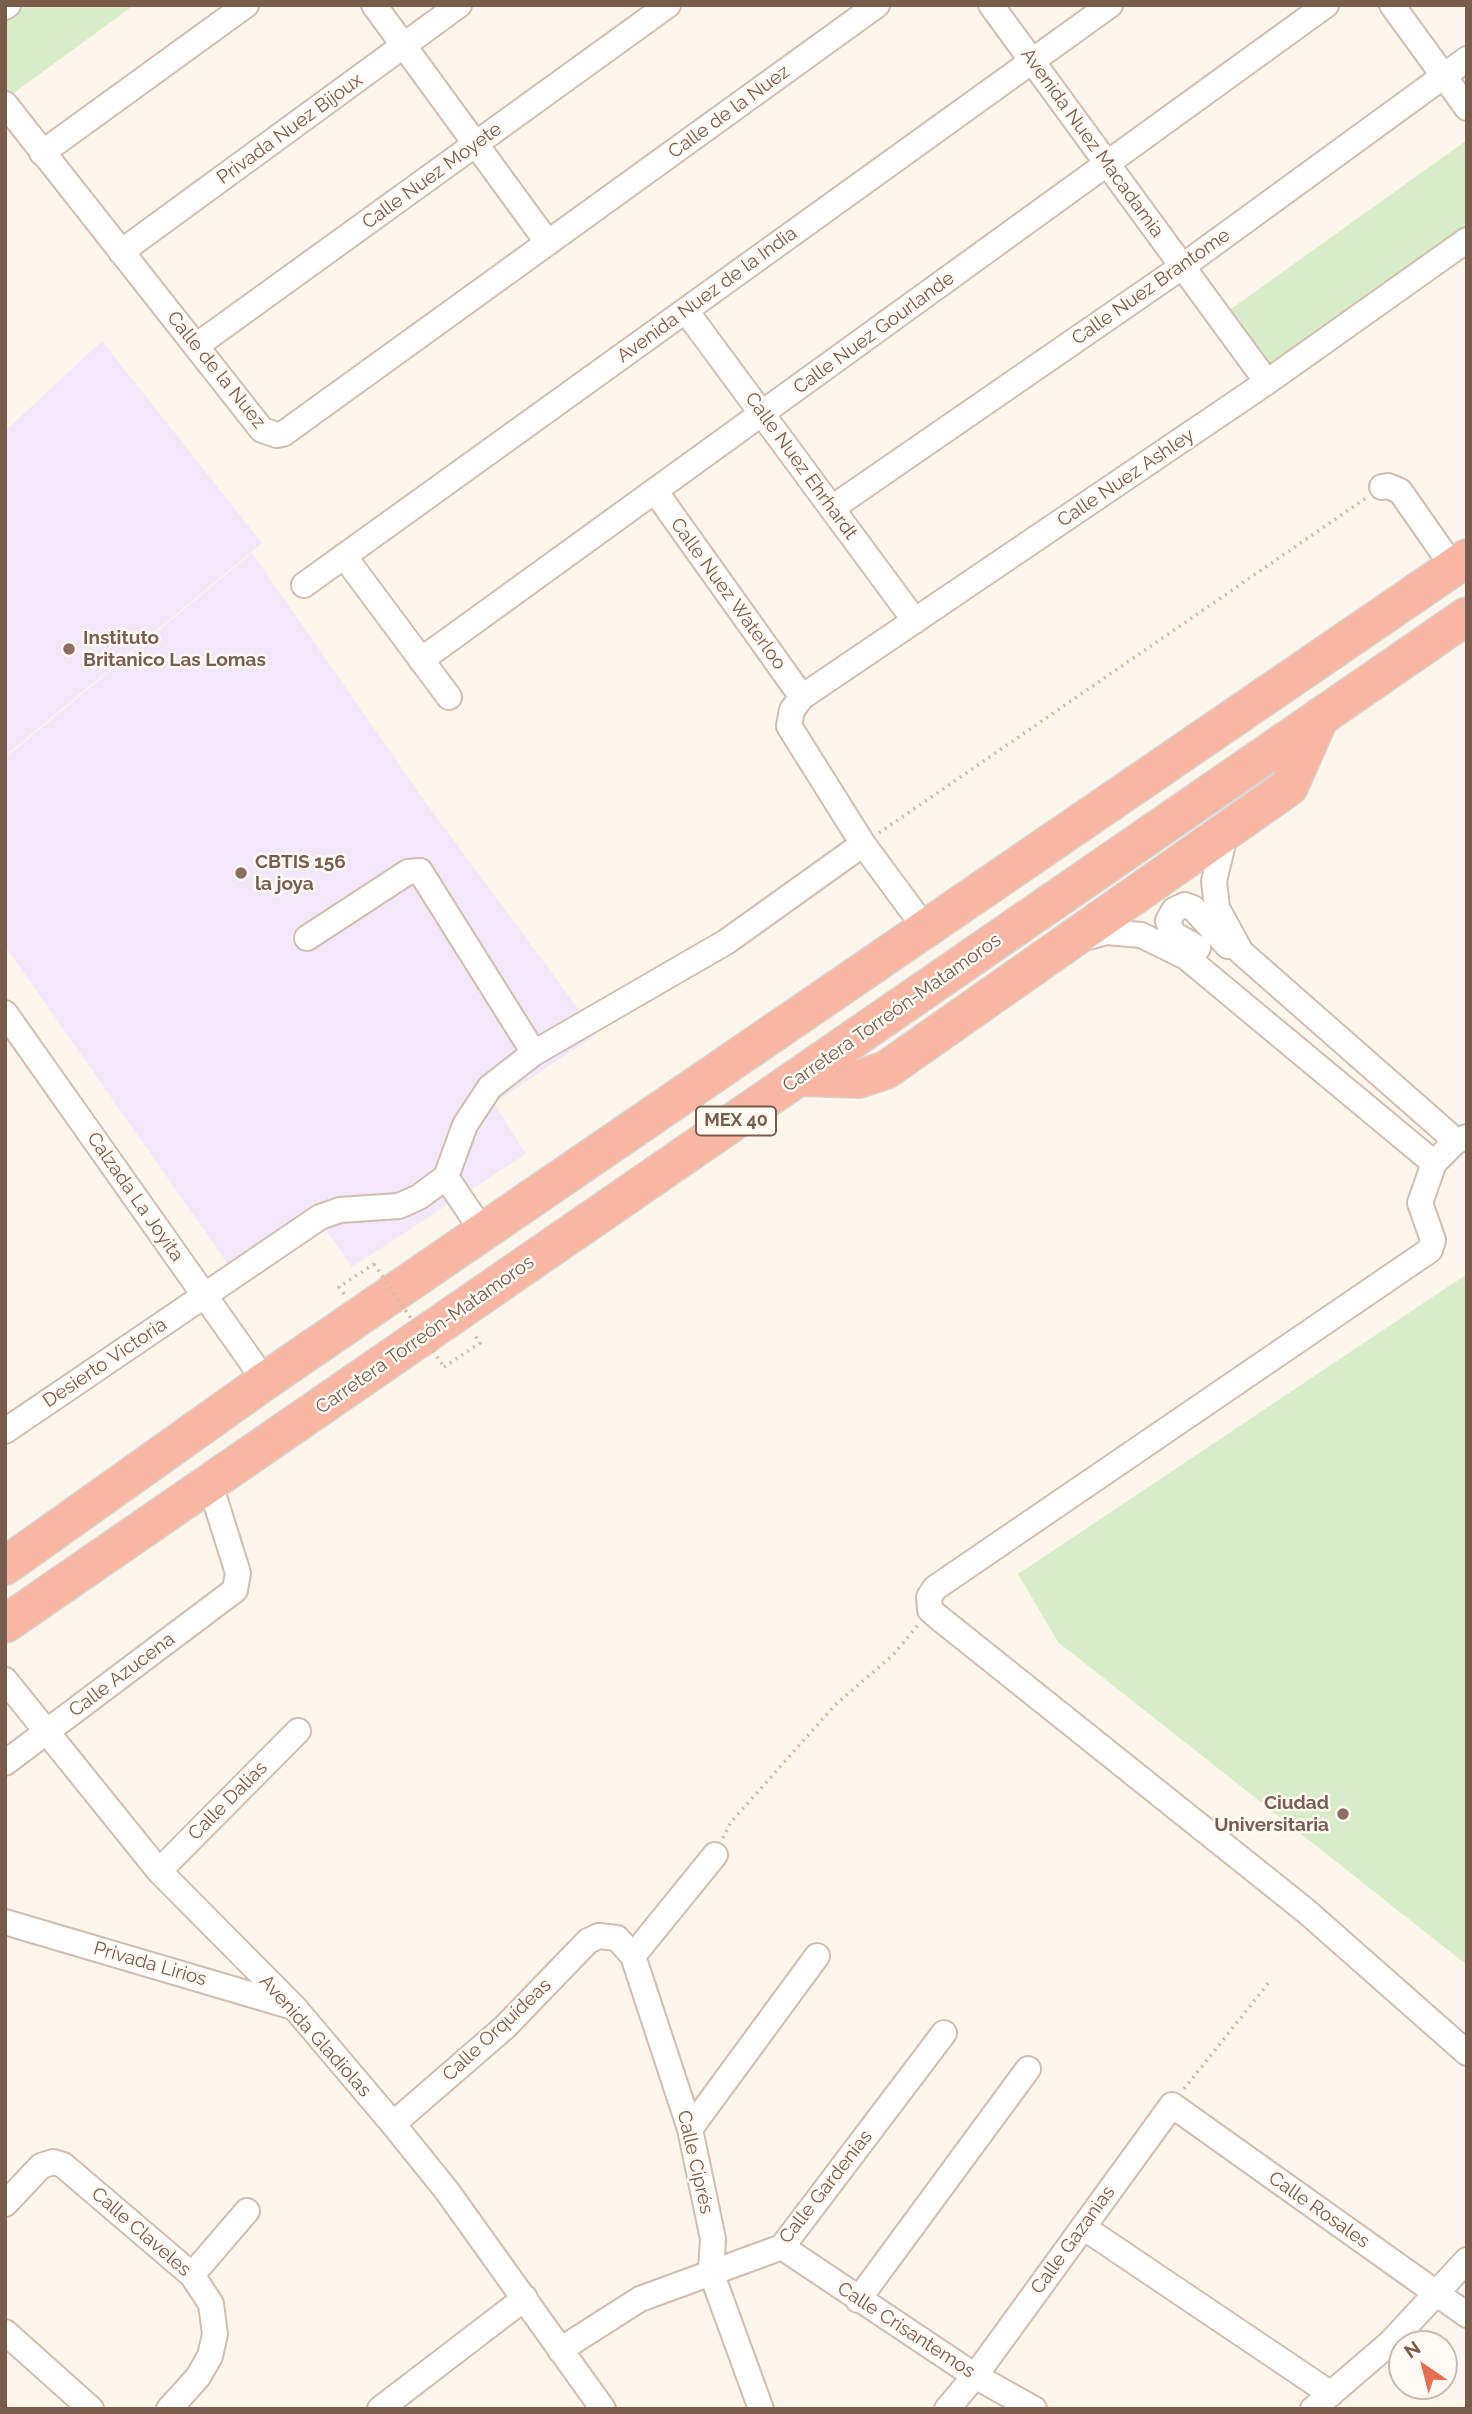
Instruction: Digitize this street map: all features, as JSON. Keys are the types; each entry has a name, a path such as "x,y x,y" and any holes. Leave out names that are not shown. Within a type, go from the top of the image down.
{"highway":[{"name":"MEX 40","path":"5,1566 265,1381 1460,563"},
{"name":"Carretera Torreón-Matamoros","path":"5,1623 1467,616"},
{"path":"799,1077 859,1079 886,1070 1289,787 1320,717"},
{"path":"5,1623 36,1589 258,1421 265,1403 265,1381"}],"street":[{"path":"42,153 246,5"},
{"path":"374,5 548,243"},
{"name":"Privada Nuez Bijoux","path":"121,252 459,5"},
{"name":"Calle Nuez Moyete","path":"196,346 668,5"},
{"name":"Calle de la Nuez","path":"5,104 262,430 272,435 283,434 548,243 851,13 877,5"},
{"name":"Avenida Nuez Macadamia","path":"991,5 1267,382"},
{"name":"Avenida Nuez de la India","path":"304,585 1111,5"},
{"name":"Calle Nuez Gourlande","path":"421,660 1326,5"},
{"path":"1392,5 1467,108"},
{"name":"Calle Nuez Brantome","path":"832,508 1182,266 1467,60"},
{"name":"Calle Nuez Ashley","path":"796,707 915,621 1267,382 1467,240"},
{"name":"Calle Nuez Ehrhardt","path":"686,311 915,621"},
{"path":"1382,487 1388,486 1400,491 1460,563"},
{"name":"Calle Nuez Waterloo","path":"655,491 796,707 789,726 863,844 925,928"},
{"path":"344,556 449,697"},
{"path":"1226,831 1214,881 1217,908 1241,952"},
{"path":"483,1232 446,1177 474,1106 490,1087 534,1053 726,942 863,844"},
{"path":"307,938 408,872 420,871 534,1053"},
{"path":"1220,986 1212,962 1199,948 1173,934 1168,921 1174,910 1185,905 1193,908 1224,945 1241,952 1461,1139 1434,1163 1420,1203 1433,1240 1430,1250 935,1588 929,1597 930,1610 1306,1911 1467,2053"},
{"path":"1067,943 1107,932 1141,935 1186,957 1434,1163"},
{"name":"Calzada La Joyita","path":"5,1013 265,1381"},
{"name":"Desierto Victoria","path":"5,1431 320,1217 340,1210 399,1206 419,1197 446,1177"},
{"name":"Calle Azucena","path":"5,1763 238,1586 238,1573 210,1484"},
{"name":"Avenida Gladiolas","path":"5,1680 159,1871 294,2007 393,2124 447,2191 603,2409"},
{"name":"Calle Dalias","path":"159,1871 298,1731"},
{"path":"633,1956 715,1855"},
{"name":"Privada Lirios","path":"5,1922 294,2007"},
{"name":"Calle Orquídeas","path":"393,2124 505,2027 588,1941 599,1936 617,1938 633,1956"},
{"name":"Calle Ciprés","path":"633,1956 690,2129 713,2239 711,2272 761,2409"},
{"path":"690,2129 704,2114 817,1956"},
{"name":"Calle Gardenias","path":"560,2350 640,2299 782,2247 944,2033"},
{"path":"858,2300 1028,2069"},
{"name":"Calle Gazanias","path":"947,2409 975,2376 1172,2105"},
{"name":"Calle Rosales","path":"1172,2105 1467,2315"},
{"name":"Calle Claveles","path":"5,2204 41,2166 53,2162 63,2165 192,2275 211,2304 215,2334 210,2356 198,2377 169,2409"},
{"path":"192,2275 247,2211"},
{"path":"1083,2227 1322,2402 1391,2342 1467,2260"},
{"name":"Calle Crisantemos","path":"782,2247 975,2376 1034,2409"},
{"path":"380,2409 525,2298"},
{"path":"5,2332 91,2409"}],"path":[{"path":"863,844 1382,487"},
{"path":"374,1264 444,1367"},
{"path":"715,1855 731,1822 739,1812 835,1705 893,1656 930,1610"},
{"path":"1172,2105 1270,1981"}],"shaded area":[{"name":"Instituto Britanico Las Lomas","path":"102,341 262,543 5,756 5,431"},
{"name":"CBTIS 156 la joya","path":"252,553 424,800 597,1034 494,1103 526,1154 352,1267 322,1224 239,1280 5,946 5,758"}],"green space":[{"path":"15,5 134,5 11,95 5,87 5,14"},
{"path":"1467,140 1467,230 1267,373 1224,314"},
{"name":"Ciudad Universitaria","path":"1467,1274 1467,1965 1058,1642 1018,1574"}],"place":[{"name":"Instituto Britanico Las Lomas","path":"69,649"},
{"name":"CBTIS 156 la joya","path":"241,873"},
{"name":"Ciudad Universitaria","path":"1343,1814"}]}
